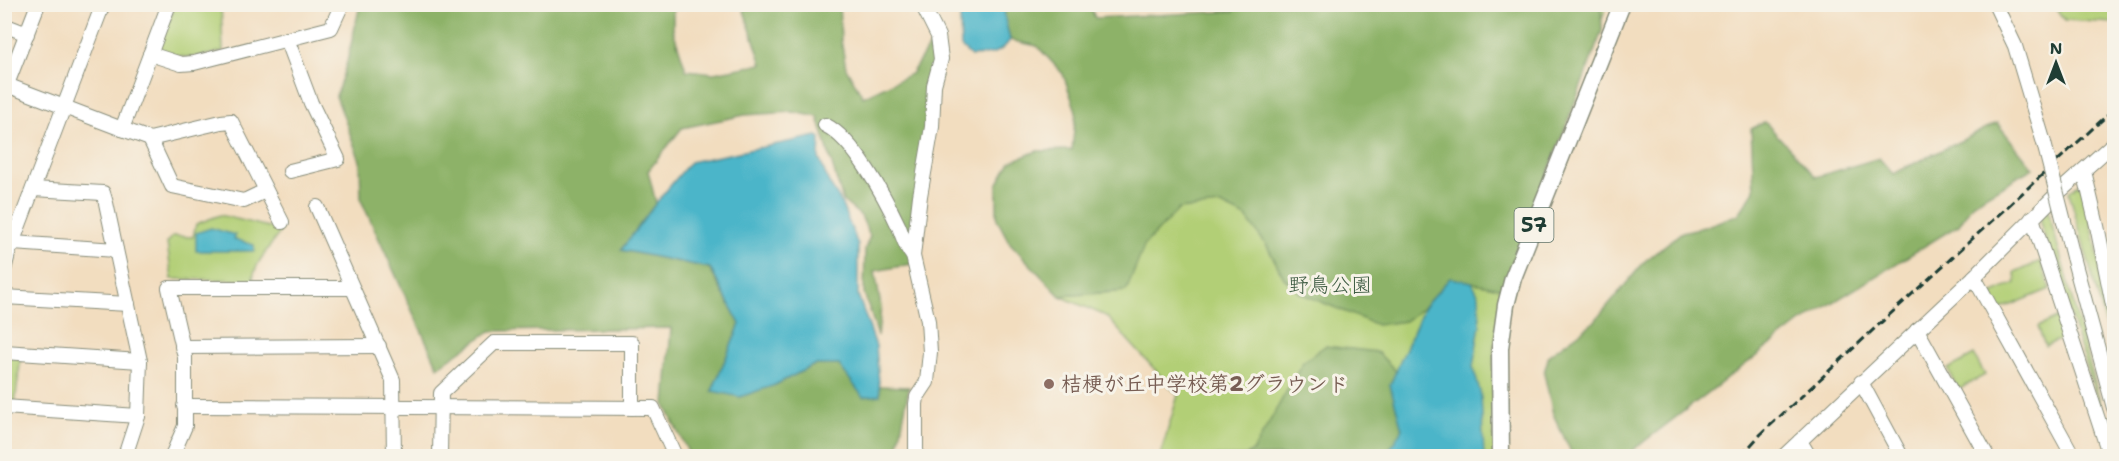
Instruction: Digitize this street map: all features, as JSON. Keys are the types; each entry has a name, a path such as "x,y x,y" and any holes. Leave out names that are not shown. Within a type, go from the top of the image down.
{"main road":[{"name":"57","path":"1501,456 1500,348 1506,305 1513,278 1622,4"}],"street":[{"path":"38,4 5,87 150,139 231,121 282,222"},
{"path":"4,270 9,251 103,4"},
{"path":"122,129 169,4"},
{"path":"150,54 181,64 194,63 332,28 342,4"},
{"path":"916,456 916,404 927,382 930,352 928,321 913,256 920,196 932,132 934,85 941,59 938,36 922,4"},
{"path":"1995,4 2014,46 2044,142 2115,408"},
{"path":"4,25 27,34"},
{"path":"287,39 311,104 338,159 290,171"},
{"path":"825,125 839,133 860,158 898,225 907,250 913,256"},
{"path":"150,139 172,186 244,201 265,191"},
{"path":"1784,456 1974,277 2032,218 2115,143"},
{"path":"2084,171 2115,310"},
{"path":"33,189 103,194 140,361 138,416 125,456"},
{"path":"317,207 393,380 394,456"},
{"path":"2032,218 2109,454"},
{"path":"9,251 116,250"},
{"path":"1974,277 2073,456"},
{"path":"172,456 185,426 185,357 169,288 352,288"},
{"path":"4,297 128,304"},
{"path":"1917,330 1987,456"},
{"path":"440,456 441,393 494,343 632,343 632,408"},
{"path":"182,347 379,346"},
{"path":"4,352 140,361"},
{"path":"1861,382 1901,456"},
{"path":"184,406 653,408 675,456"},
{"path":"4,407 138,416"},
{"path":"1800,441 1809,456"}],"green space":[{"path":"1236,4 1601,5 1602,31 1504,289 1450,278 1424,307 1405,321 1377,325 1300,293 1284,278 1267,246 1246,217 1221,205 1179,209 1145,244 1126,291 1060,296 1009,242 997,219 997,185 1010,162 1037,151 1072,150 1076,111 1063,74 1037,46 1010,40 1004,5 1090,5 1095,18 1234,11"},
{"name":"野鳥公園","path":"1303,4 1607,5 1504,289 1494,347 1492,407 1495,456 1160,456 1178,395 1106,316 1060,296 1126,291 1145,244"},
{"path":"175,5 221,5 223,51 192,57 161,52 159,47"},
{"path":"360,5 673,5 673,30 686,70 714,73 762,64 742,5 839,5 841,40 846,68 863,97 911,74 929,46 934,50 937,59 911,264 875,271 881,307 878,336 864,293 865,249 870,236 861,216 843,201 818,117 793,112 745,115 682,128 648,171 656,203 621,250 709,268 740,324 712,391 775,385 814,365 840,365 880,395 879,386 909,387 897,454 690,456 665,405 671,328 490,331 438,367 361,200 360,161 336,96 347,62"},
{"path":"2052,5 2114,5 2114,23 2065,20"},
{"path":"1765,122 1816,177 1879,158 1893,174 1997,123 2033,168 1973,203 1959,225 1801,322 1625,456 1573,456 1553,414 1544,373 1549,355 1594,322 1645,261 1682,232 1704,227 1739,214 1754,191 1751,129"},
{"path":"2077,185 2084,187 2114,333 2114,355 2069,192"},
{"path":"2048,210 2109,435 2040,223 2041,217"},
{"path":"220,215 281,230 260,260 253,280 172,279 167,243 173,236 193,237 196,224"},
{"path":"2041,261 2050,289 1999,310 1991,294 2016,283 2015,273"},
{"path":"2059,317 2066,337 2045,346 2038,327"},
{"path":"1325,346 1377,352 1398,373 1421,456 1244,456 1253,451 1303,362"},
{"path":"1974,355 1985,375 1958,390 1948,369"},
{"path":"4,356 21,357 15,403 5,402"}],"water":[{"path":"954,5 1004,5 1010,40 998,51 971,56 961,47 960,15"},
{"path":"817,136 820,138 819,158 829,183 840,200 858,245 858,295 876,346 880,395 863,397 839,365 814,365 775,385 740,397 712,391 740,324 710,268 621,250 690,162"},
{"path":"211,228 235,235 234,239 254,245 254,251 196,251 196,233"},
{"path":"1450,278 1472,282 1479,296 1480,325 1473,367 1481,395 1484,456 1386,456 1402,429 1390,385 1424,307"}],"railway":[{"path":"1741,456 1761,434 2114,109"}],"place":[{"name":"桔梗が丘中学校第2グラウンド","path":"1049,384"}]}
